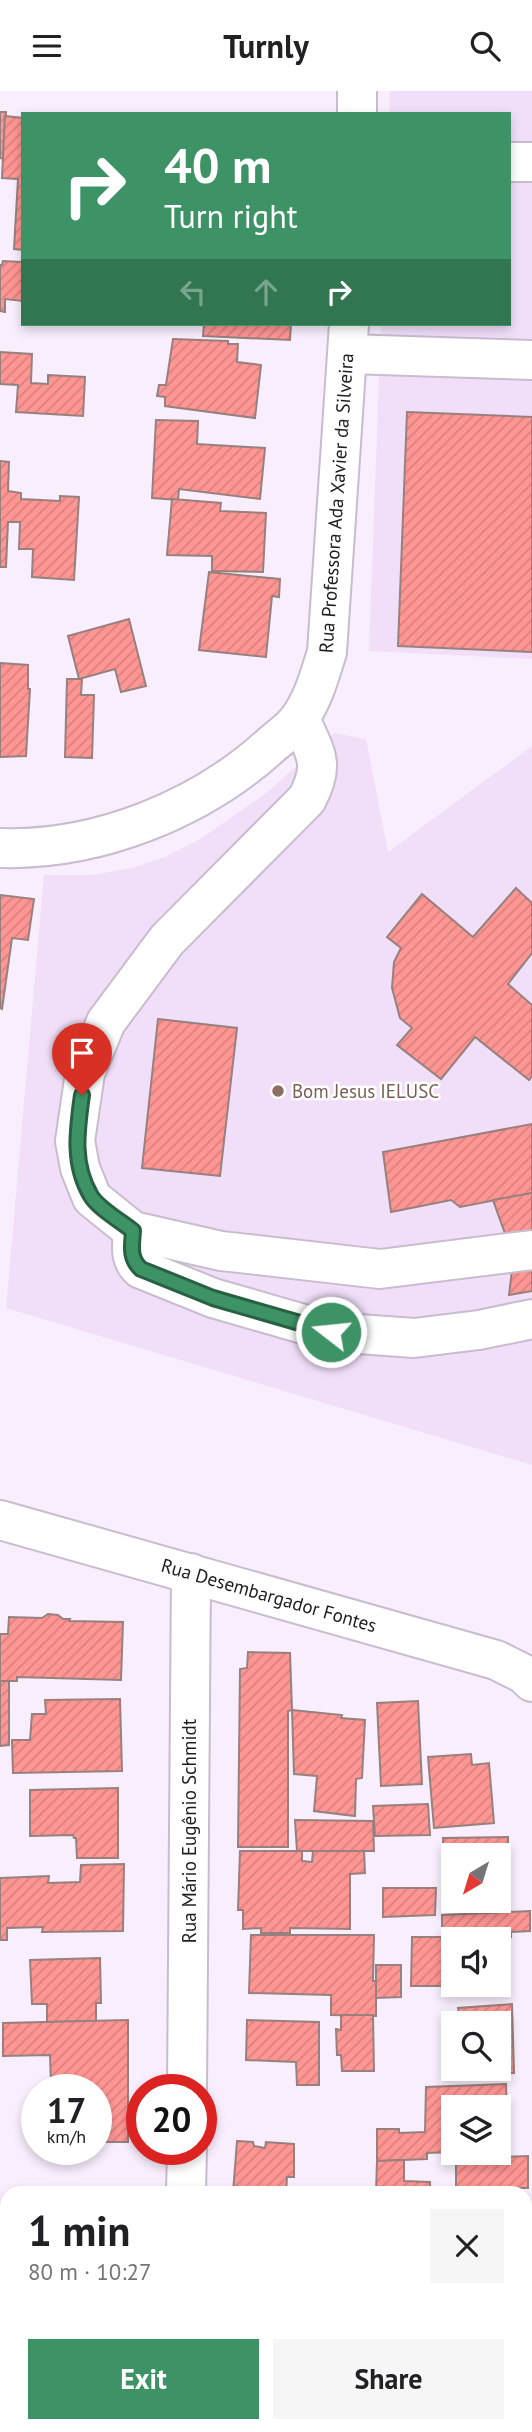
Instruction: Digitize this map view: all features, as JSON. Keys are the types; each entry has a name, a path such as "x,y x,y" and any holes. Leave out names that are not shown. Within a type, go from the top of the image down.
{"street":[{"path":"356,112 357,91"},
{"path":"511,162 532,162"},
{"path":"348,339 532,360"},
{"name":"Rua Professora Ada Xavier da Silveira","path":"0,848 16,849 75,842 146,823 208,790 253,761 300,719 315,689 327,652 348,339"},
{"path":"300,719 317,757 317,780 307,799 167,940 106,1023 85,1073 75,1141 80,1168 92,1198 133,1231 221,1251 380,1269 532,1250"},
{"path":"133,1231 132,1254 141,1269 213,1298 331,1332 414,1338 479,1330 532,1319"},
{"path":"213,1298 221,1251"},
{"name":"Rua Desembargador Fontes","path":"0,1520 496,1660 524,1674 532,1682"},
{"name":"Rua Mário Eugênio Schmidt","path":"187,2074 191,1573"},
{"path":"186,2186 187,2165"}],"shaded area":[{"path":"390,91 532,91 532,659 369,651 381,326 511,326 511,112 389,112"},
{"name":"Bom Jesus IELUSC","path":"334,733 366,739 388,852 532,746 532,1465 6,1308 44,875 93,875 132,868 165,857 199,840 266,793"}],"building":[{"path":"0,112 6,112 3,159 0,158"},
{"path":"5,116 21,118 21,250 14,249 18,179 2,178"},
{"path":"3,261 21,262 21,301 5,299 5,312 0,311 0,265"},
{"path":"204,326 291,326 290,340 203,336"},
{"path":"173,339 228,341 228,344 238,344 237,362 261,365 255,418 165,406 165,397 157,396 159,385 166,385"},
{"path":"0,352 32,354 31,383 48,384 48,375 85,377 83,416 16,412 18,385 0,384"},
{"path":"407,412 532,417 532,652 398,646"},
{"path":"156,420 198,421 197,444 265,448 260,499 179,489 178,500 152,498"},
{"path":"0,461 9,462 8,491 21,493 21,499 60,501 60,496 79,497 74,580 32,577 33,549 19,549 20,522 8,522 6,567 0,567"},
{"path":"172,499 221,503 220,511 266,513 263,572 212,571 212,556 167,555"},
{"path":"209,572 280,579 279,597 272,596 266,657 199,650"},
{"path":"129,619 146,686 121,692 115,669 79,679 68,636"},
{"path":"0,663 28,665 30,689 26,756 0,757"},
{"path":"67,679 82,679 81,695 94,695 92,758 65,757"},
{"path":"516,888 532,903 532,953 508,984 532,1005 532,1076 529,1080 475,1037 441,1079 397,1045 412,1028 400,1018 392,988 394,962 401,948 387,937 422,894 473,937"},
{"path":"0,895 34,899 28,940 12,938 2,1009 0,1008"},
{"path":"158,1019 237,1028 220,1176 142,1168"},
{"path":"532,1124 532,1193 460,1207 451,1200 391,1212 383,1152"},
{"path":"532,1193 532,1291 509,1295 512,1270 508,1242 493,1200"},
{"path":"48,1614 70,1619 69,1621 123,1622 121,1680 17,1677 17,1681 0,1681 0,1634 8,1634 9,1617 42,1618"},
{"path":"248,1652 290,1653 292,1710 288,1711 288,1847 238,1847 240,1669 247,1668"},
{"path":"0,1681 9,1681 9,1745 0,1746"},
{"path":"120,1699 122,1771 13,1773 12,1740 30,1740 32,1714 46,1714 45,1700"},
{"path":"418,1701 422,1784 381,1786 377,1703"},
{"path":"292,1710 365,1720 362,1778 356,1779 355,1816 314,1811 317,1776 294,1774"},
{"path":"471,1754 472,1765 489,1763 494,1823 434,1828 428,1757"},
{"path":"118,1788 118,1858 77,1858 76,1838 73,1835 30,1836 30,1790"},
{"path":"428,1804 430,1835 375,1836 373,1806"},
{"path":"295,1820 373,1821 374,1851 297,1851"},
{"path":"508,1837 508,1843 443,1843 443,1838"},
{"path":"240,1851 302,1851 302,1861 312,1862 313,1851 364,1851 365,1873 350,1874 350,1929 290,1928 290,1933 261,1933 261,1928 243,1929 243,1910 238,1910"},
{"path":"124,1864 123,1931 42,1932 43,1927 7,1928 7,1940 0,1940 0,1878 49,1876 48,1883 80,1882 81,1865"},
{"path":"383,1888 436,1888 435,1915 383,1917"},
{"path":"530,1911 530,1931 511,1932 511,1927 442,1927 442,1915"},
{"path":"251,1935 374,1935 373,1981 376,1981 376,2016 331,2015 331,1995 249,1993"},
{"path":"412,1937 441,1937 441,1986 411,1986"},
{"path":"100,1958 101,2003 96,2003 96,2021 47,2022 47,2004 32,2004 30,1960"},
{"path":"376,1965 401,1965 401,1997 376,1998"},
{"path":"512,2004 514,2073 511,2073 511,2011 459,2011 458,2008"},
{"path":"341,2015 373,2015 374,2071 342,2071 341,2055 337,2055 336,2029 341,2030"},
{"path":"128,2020 126,2142 112,2142 112,2074 51,2074 50,2055 3,2056 3,2023"},
{"path":"247,2020 319,2022 319,2085 297,2085 296,2062 246,2060"},
{"path":"506,2084 506,2095 441,2095 441,2152 427,2153 427,2159 377,2161 377,2129 399,2129 399,2133 425,2132 426,2087"},
{"path":"237,2141 253,2142 254,2146 265,2148 266,2142 294,2144 294,2177 287,2177 286,2186 234,2186"},
{"path":"528,2156 528,2186 456,2186 456,2165 511,2165 511,2157"},
{"path":"404,2160 404,2181 430,2182 430,2186 376,2186 377,2161"}],"place":[{"name":"Bom Jesus IELUSC","path":"278,1091"}],"route":[{"path":"82,1095 75,1141 80,1168 92,1198 133,1231 132,1254 141,1269 213,1298 331,1332"}]}
